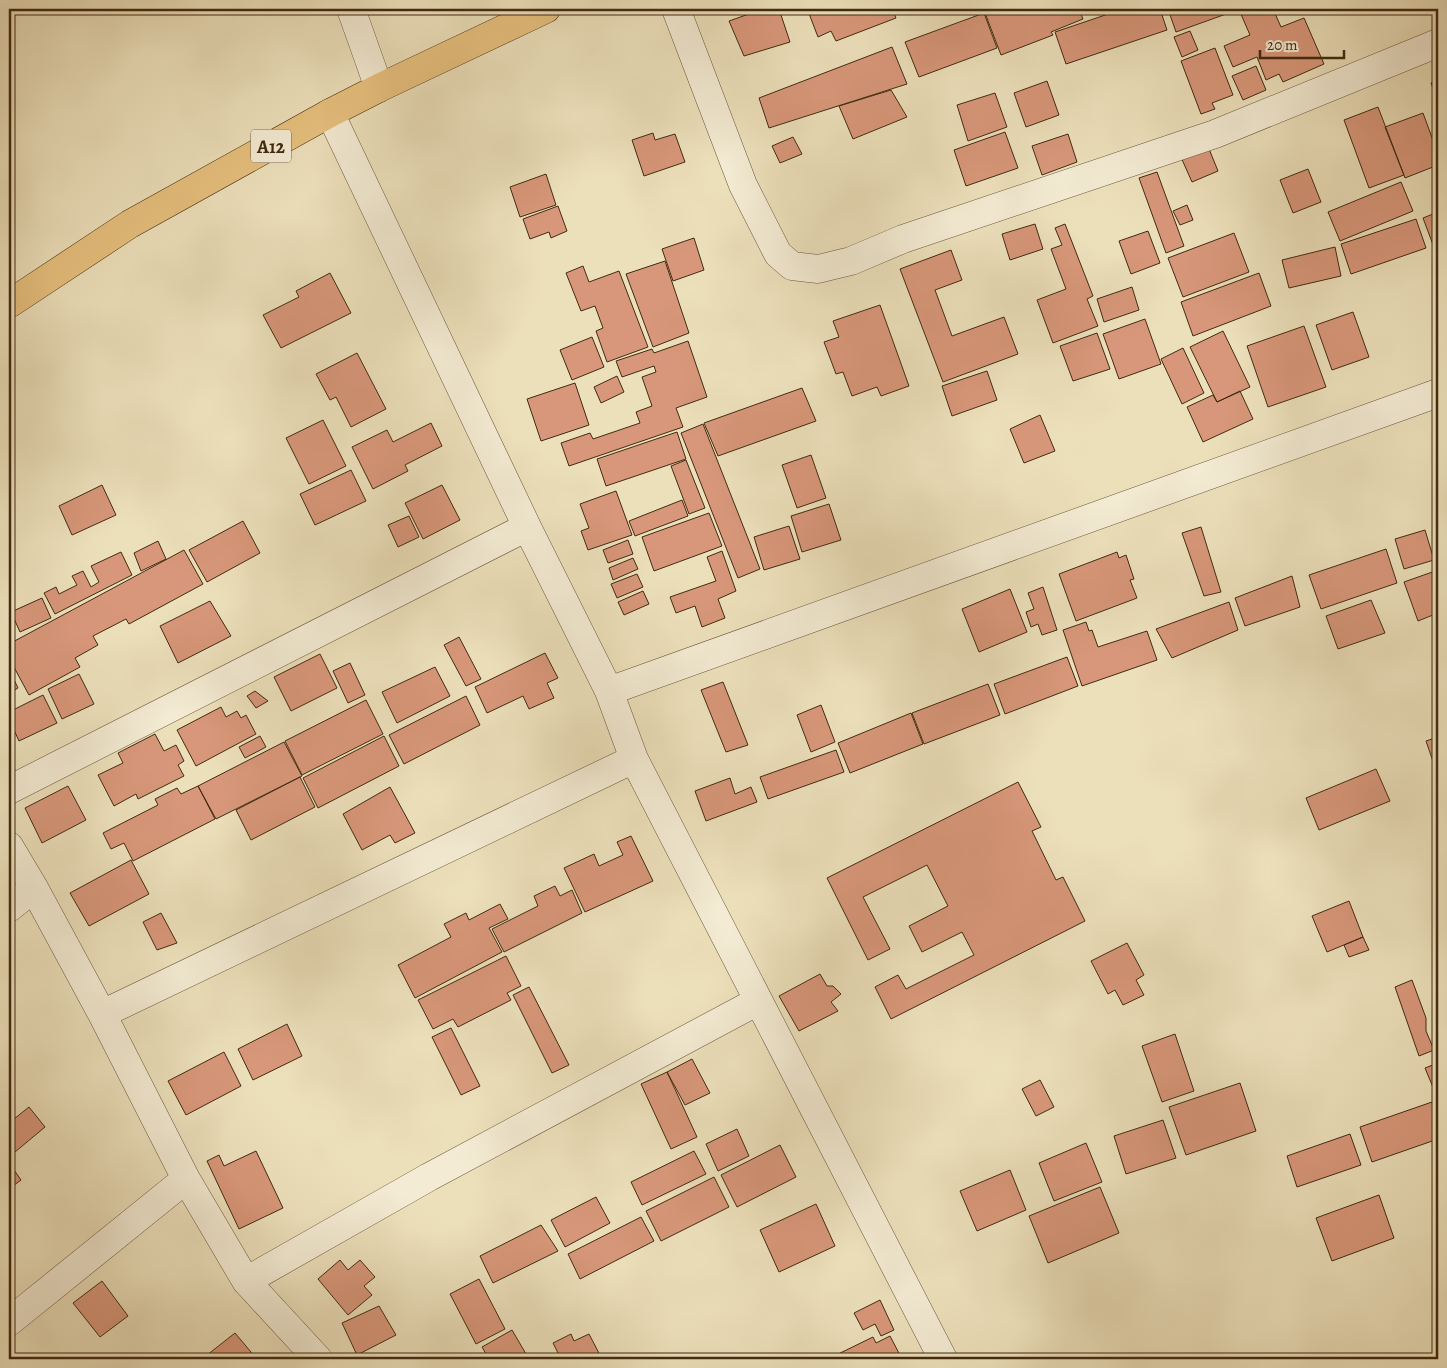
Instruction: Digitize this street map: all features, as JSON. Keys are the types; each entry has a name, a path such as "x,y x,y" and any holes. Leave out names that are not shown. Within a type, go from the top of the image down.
{"main road":[{"name":"A12","path":"9,304 130,224 330,113 546,9"}],"street":[{"path":"351,9 379,88"},
{"path":"676,9 744,185 778,254 792,266 818,269 851,261 903,239 1215,134 1438,43"},
{"path":"330,113 527,527 609,691 634,759 943,1359"},
{"path":"609,691 1438,393"},
{"path":"9,790 527,527"},
{"path":"102,1014 634,759"},
{"path":"9,846 34,888 102,1014 186,1179 246,1281 318,1359"},
{"path":"9,908 34,888"},
{"path":"246,1281 429,1177 758,1001"},
{"path":"9,1322 186,1179"}],"building":[{"path":"763,9 779,9 790,42 744,56 729,21"},
{"path":"813,9 892,9 896,18 836,41 831,31 818,37 808,11"},
{"path":"996,9 1079,9 1083,19 1051,32 1053,35 1001,55 985,13"},
{"path":"1123,9 1160,9 1167,30 1066,64 1055,32"},
{"path":"1168,9 1240,9 1176,32"},
{"path":"1248,9 1273,9 1281,27 1304,18 1324,64 1283,82 1279,74 1266,80 1257,57 1233,67 1224,46 1250,35 1240,12"},
{"path":"984,13 997,48 919,77 905,42"},
{"path":"1190,31 1198,50 1182,57 1174,37"},
{"path":"892,47 907,84 769,128 759,98"},
{"path":"1215,48 1233,95 1212,103 1215,109 1201,114 1181,61"},
{"path":"1256,66 1266,90 1243,100 1232,76"},
{"path":"1438,80 1438,102 1431,83"},
{"path":"1047,81 1059,115 1026,127 1014,93"},
{"path":"891,90 907,117 853,139 839,106"},
{"path":"995,93 1007,127 968,141 957,105"},
{"path":"1378,107 1404,175 1369,188 1344,120"},
{"path":"1423,113 1438,154 1438,165 1405,178 1385,127"},
{"path":"1438,114 1438,130 1433,116"},
{"path":"1005,132 1018,168 966,186 954,150"},
{"path":"653,133 655,140 675,134 685,162 644,176 632,140"},
{"path":"1068,134 1077,162 1042,175 1032,146"},
{"path":"793,137 802,154 780,163 772,146"},
{"path":"1207,144 1218,171 1192,182 1180,155"},
{"path":"1308,169 1321,202 1293,213 1280,180"},
{"path":"1157,172 1184,246 1166,253 1139,178"},
{"path":"546,174 556,205 520,217 510,187"},
{"path":"1401,182 1413,211 1340,241 1328,212"},
{"path":"1187,205 1193,220 1180,225 1173,211"},
{"path":"558,206 567,231 551,238 549,232 530,239 523,219"},
{"path":"1438,212 1438,248 1435,250 1423,218"},
{"path":"1416,219 1426,248 1351,274 1341,244"},
{"path":"1035,224 1043,249 1010,260 1002,234"},
{"path":"1065,224 1093,296 1087,299 1098,326 1053,343 1037,300 1066,289 1051,249 1062,245 1055,228"},
{"path":"1148,231 1160,263 1131,274 1119,241"},
{"path":"1234,233 1249,272 1183,297 1168,258"},
{"path":"694,238 704,270 673,281 662,249"},
{"path":"1335,247 1341,276 1289,288 1282,260"},
{"path":"951,250 962,280 935,290 952,336 1004,317 1018,354 943,382 900,269"},
{"path":"665,261 689,333 653,347 626,274"},
{"path":"583,266 589,282 619,271 648,347 607,362 596,331 603,328 595,306 581,311 566,273"},
{"path":"330,273 351,313 281,348 263,315 299,297 296,291"},
{"path":"1259,273 1271,306 1193,336 1181,302"},
{"path":"1132,287 1139,310 1104,322 1097,299"},
{"path":"880,305 909,386 881,396 877,387 852,396 843,372 836,374 824,342 839,337 833,321"},
{"path":"1353,312 1369,357 1332,370 1316,325"},
{"path":"1145,319 1161,364 1119,379 1103,334"},
{"path":"1304,326 1326,387 1268,407 1247,346"},
{"path":"1223,331 1250,387 1217,402 1190,347"},
{"path":"1097,333 1110,369 1073,381 1060,346"},
{"path":"592,337 604,367 572,380 560,350"},
{"path":"688,341 707,397 676,408 683,427 569,466 561,443 590,433 593,439 640,423 636,412 652,406 642,377 656,372 654,366 622,377 616,361 652,349 654,353"},
{"path":"1183,348 1204,393 1182,404 1161,359"},
{"path":"357,353 386,409 351,427 336,397 330,400 316,374"},
{"path":"987,371 997,400 952,416 942,386"},
{"path":"617,376 624,392 601,403 594,387"},
{"path":"575,383 589,425 541,441 527,399"},
{"path":"802,388 816,421 718,456 704,423"},
{"path":"1240,391 1253,419 1203,442 1187,407 1213,395 1217,402"},
{"path":"1040,415 1055,451 1024,463 1010,429"},
{"path":"323,420 346,466 309,484 286,438"},
{"path":"431,423 442,446 405,465 408,471 373,489 352,447 387,430 393,442"},
{"path":"703,424 760,569 738,578 681,433"},
{"path":"677,432 686,459 606,486 597,459"},
{"path":"811,455 826,498 797,508 782,465"},
{"path":"686,460 705,508 689,514 671,466"},
{"path":"351,470 366,501 315,525 300,494"},
{"path":"102,485 116,515 72,535 59,506"},
{"path":"442,485 460,520 423,539 405,503"},
{"path":"616,491 632,535 588,550 581,531 589,528 580,504"},
{"path":"682,500 688,516 635,536 629,521"},
{"path":"829,504 841,540 802,552 791,516"},
{"path":"709,513 722,546 654,571 642,537"},
{"path":"409,516 419,537 398,547 388,525"},
{"path":"243,521 260,553 207,582 189,550"},
{"path":"789,526 800,559 764,570 754,537"},
{"path":"1201,527 1221,592 1204,596 1182,533"},
{"path":"1425,530 1434,560 1404,569 1395,539"},
{"path":"628,540 633,554 608,563 603,550"},
{"path":"158,541 166,559 141,571 134,553"},
{"path":"1386,549 1397,583 1321,609 1309,575"},
{"path":"184,550 203,584 129,624 126,619 93,636 98,645 75,658 80,667 29,695 9,658 9,644"},
{"path":"722,551 736,591 718,599 725,618 702,627 695,606 676,613 670,597 716,581 707,557"},
{"path":"121,552 132,575 55,614 44,593 56,587 59,594 77,585 72,576 83,571 91,587 99,582 91,566"},
{"path":"1117,552 1119,558 1126,555 1134,579 1130,580 1137,598 1076,621 1059,574"},
{"path":"633,558 638,569 613,580 609,568"},
{"path":"1438,570 1438,613 1418,621 1404,582"},
{"path":"637,574 643,587 617,598 611,584"},
{"path":"1292,576 1300,607 1245,626 1235,598"},
{"path":"1043,587 1057,630 1042,635 1038,624 1031,627 1026,612 1034,609 1028,593"},
{"path":"1010,589 1027,632 979,652 962,609"},
{"path":"643,591 649,604 624,615 618,602"},
{"path":"42,598 51,618 20,632 11,612"},
{"path":"1371,600 1385,633 1338,649 1326,616"},
{"path":"210,601 231,636 178,663 160,626"},
{"path":"1229,602 1238,630 1172,658 1156,629"},
{"path":"1086,622 1089,631 1092,630 1098,647 1147,631 1157,660 1082,686 1063,630"},
{"path":"459,637 481,679 466,686 444,645"},
{"path":"545,653 558,678 547,683 554,698 529,709 523,696 487,713 475,687"},
{"path":"320,654 337,688 291,711 274,677"},
{"path":"1067,657 1078,686 1005,714 994,684"},
{"path":"350,663 365,695 348,703 333,671"},
{"path":"435,667 450,696 397,723 382,692"},
{"path":"9,669 18,688 9,693"},
{"path":"79,674 94,704 62,719 48,689"},
{"path":"723,682 748,745 726,752 701,690"},
{"path":"988,684 1000,715 924,744 912,713"},
{"path":"255,691 268,701 256,708 247,696"},
{"path":"43,695 57,723 19,741 9,719 9,712"},
{"path":"466,696 480,725 404,764 389,735"},
{"path":"366,700 383,734 302,775 285,741"},
{"path":"821,705 835,742 811,752 797,715"},
{"path":"221,707 226,717 237,711 241,718 246,715 256,734 196,766 177,730"},
{"path":"911,713 923,744 850,773 838,743"},
{"path":"155,734 164,751 176,745 184,761 178,765 184,776 138,799 136,794 114,806 98,775 123,763 118,753"},
{"path":"260,736 266,747 245,758 239,747"},
{"path":"384,736 399,766 318,808 303,778"},
{"path":"1438,737 1438,776 1426,741"},
{"path":"284,742 302,776 216,819 198,786"},
{"path":"836,750 844,772 768,799 760,777"},
{"path":"1376,769 1390,801 1319,830 1306,798"},
{"path":"300,777 315,807 251,840 236,810"},
{"path":"730,778 735,794 751,787 757,802 706,821 695,791"},
{"path":"1018,782 1041,827 1032,831 1056,880 1063,877 1085,921 891,1019 875,987 898,975 906,989 974,955 962,932 922,952 909,926 948,906 927,865 863,897 890,949 868,960 827,878"},
{"path":"68,786 86,820 42,843 25,808"},
{"path":"198,786 215,819 133,861 124,843 111,849 103,833 158,805 155,799 177,788 181,794"},
{"path":"390,787 415,833 395,843 390,835 362,850 343,814"},
{"path":"631,836 653,881 585,912 564,868 594,854 599,866 623,855 617,842"},
{"path":"131,860 149,894 89,926 70,893"},
{"path":"555,886 560,896 572,890 582,913 504,952 492,929 538,906 534,896"},
{"path":"1349,901 1363,937 1327,952 1312,916"},
{"path":"500,904 508,919 489,928 502,952 415,998 398,965 451,937 444,924 466,913 469,920"},
{"path":"161,913 177,943 157,950 143,922"},
{"path":"1363,937 1369,950 1349,957 1344,945"},
{"path":"1127,943 1144,975 1136,980 1144,995 1123,1005 1115,990 1108,994 1091,961"},
{"path":"506,956 521,986 507,993 511,1000 458,1027 453,1019 433,1029 418,1000"},
{"path":"820,974 827,986 833,986 841,994 831,1002 838,1011 799,1031 779,996"},
{"path":"1412,980 1426,1018 1426,1031 1434,1050 1419,1056 1395,987"},
{"path":"529,987 569,1065 552,1073 513,995"},
{"path":"287,1024 302,1056 253,1080 238,1049"},
{"path":"451,1028 480,1086 461,1095 432,1037"},
{"path":"1175,1034 1194,1091 1162,1102 1142,1046"},
{"path":"224,1052 241,1086 186,1115 168,1081"},
{"path":"692,1059 710,1093 685,1105 667,1072"},
{"path":"1438,1063 1438,1097 1437,1097 1425,1068"},
{"path":"667,1072 697,1137 671,1149 641,1084"},
{"path":"1040,1080 1054,1107 1036,1116 1022,1089"},
{"path":"1240,1083 1256,1131 1186,1155 1169,1107"},
{"path":"1432,1102 1438,1118 1438,1139 1372,1162 1360,1127"},
{"path":"29,1107 45,1127 9,1157 9,1123"},
{"path":"1163,1120 1176,1158 1126,1174 1114,1136"},
{"path":"737,1129 749,1156 718,1171 706,1144"},
{"path":"1350,1134 1361,1165 1297,1187 1287,1156"},
{"path":"1086,1143 1102,1182 1054,1201 1039,1163"},
{"path":"780,1145 796,1177 737,1207 721,1175"},
{"path":"256,1151 283,1208 239,1229 207,1161 219,1155 224,1166"},
{"path":"694,1151 706,1174 642,1205 631,1182"},
{"path":"14,1170 21,1180 9,1189 9,1174"},
{"path":"1010,1170 1026,1210 977,1231 960,1191"},
{"path":"714,1177 729,1207 661,1241 646,1211"},
{"path":"1100,1187 1119,1233 1048,1263 1029,1216"},
{"path":"1379,1195 1394,1238 1332,1261 1316,1218"},
{"path":"596,1197 610,1223 565,1247 551,1220"},
{"path":"816,1204 835,1246 779,1272 760,1230"},
{"path":"641,1217 654,1241 580,1279 568,1254"},
{"path":"541,1225 558,1251 493,1283 480,1256"},
{"path":"340,1260 348,1270 360,1260 375,1277 364,1286 372,1295 348,1315 318,1279"},
{"path":"479,1279 505,1329 476,1344 450,1294"},
{"path":"102,1281 128,1316 100,1337 73,1303"},
{"path":"880,1300 894,1330 881,1336 875,1324 863,1330 854,1313"},
{"path":"379,1306 396,1335 357,1355 342,1323"},
{"path":"512,1330 529,1359 489,1359 482,1347"},
{"path":"235,1333 256,1358 202,1359"},
{"path":"571,1334 574,1341 589,1334 602,1359 561,1359 553,1343"},
{"path":"890,1336 902,1359 828,1359 873,1337 876,1343"},
{"path":"9,1348 21,1359 9,1359"}]}
